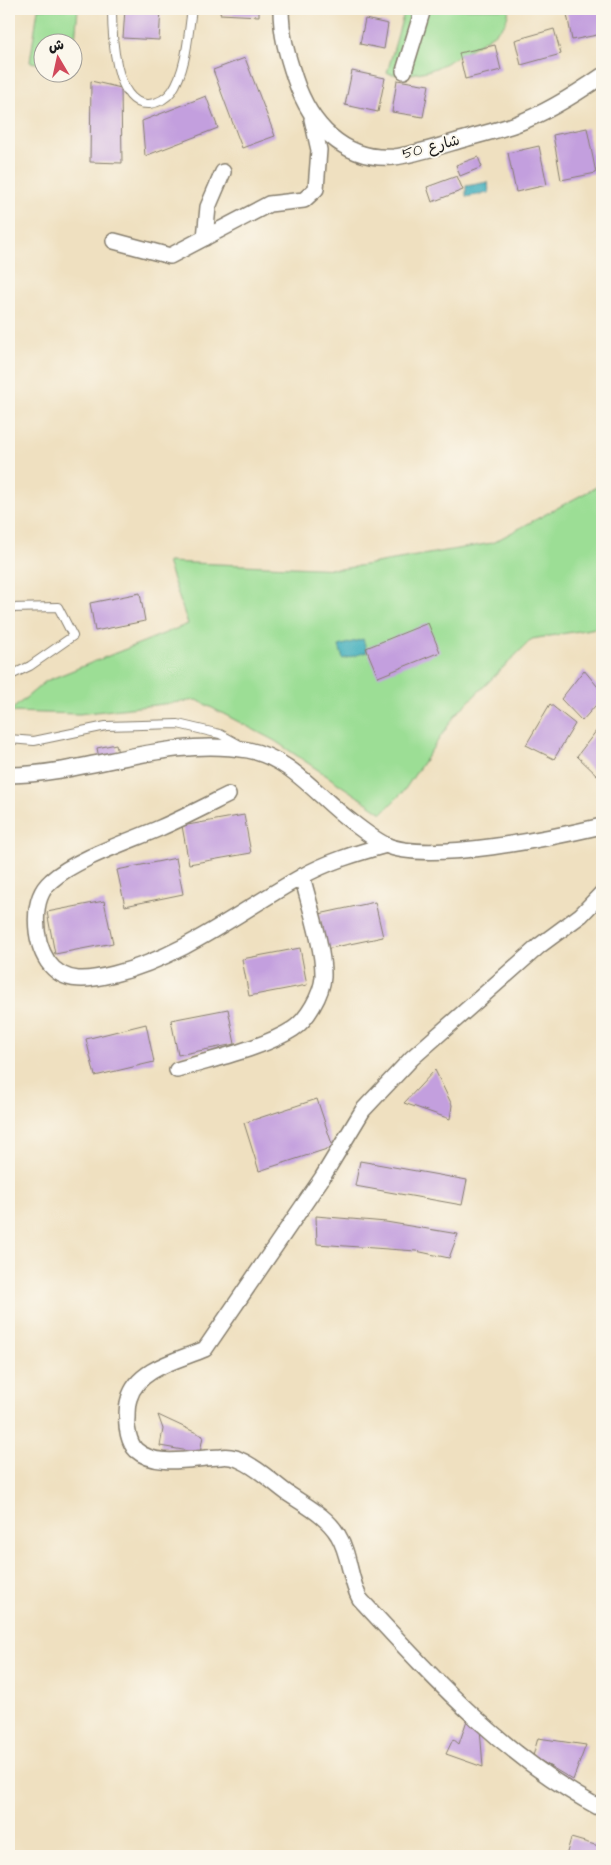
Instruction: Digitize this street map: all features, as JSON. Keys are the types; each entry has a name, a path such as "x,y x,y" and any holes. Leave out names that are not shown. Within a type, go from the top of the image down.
{"street":[{"name":"شارع 50","path":"281,9 282,39 299,90 311,115 323,131 345,145 366,155 394,157 435,148 517,124 572,96 602,76"},
{"path":"404,71 423,9"},
{"path":"114,240 170,256 269,204 304,200 316,189 319,150 311,115"},
{"path":"205,238 208,207 223,172"},
{"path":"9,775 40,775 148,753 186,748 248,750 282,765 314,787 352,822 386,845 410,852 431,853 543,839 602,826"},
{"path":"228,795 163,827 97,855 51,881 44,889 38,904 37,922 42,948 54,968 66,978 76,979 114,974 150,962 183,949 302,876 340,860 386,845"},
{"path":"177,1070 271,1040 293,1030 302,1022 323,980 323,970 302,876"},
{"path":"602,893 581,915 539,946 412,1058 363,1110 322,1178 205,1349 180,1358 152,1372 136,1384 129,1398 126,1422 129,1436 135,1449 148,1457 172,1460 222,1456 239,1459 308,1505 338,1535 344,1550 352,1586 360,1599 432,1676 474,1718 530,1763 574,1794 602,1809"}],"lane":[{"path":"112,9 118,68 128,95 135,101 145,104 165,99 173,90 184,54 192,9"},
{"path":"9,608 58,607 73,636 30,666 9,676"},
{"path":"9,739 34,741 106,726 178,724 220,734 248,750"}],"green space":[{"path":"38,9 78,9 76,32 35,32"},
{"path":"405,9 509,9 505,22 500,29 445,64 430,70 414,73 387,73"},
{"path":"602,484 602,627 532,639 456,714 403,792 382,813 275,741 197,700 79,714 9,712 46,681 188,624 167,562 341,569 492,543"}],"water":[{"path":"488,182 489,193 466,197 466,186"},
{"path":"363,639 367,652 343,659 339,646"}],"building":[{"path":"125,9 161,9 159,40 123,38"},
{"path":"221,9 259,9 259,16 220,14"},
{"path":"379,9 394,9 394,12"},
{"path":"566,9 602,9 602,34 572,40"},
{"path":"365,19 388,24 384,49 360,44"},
{"path":"554,29 561,54 521,65 515,40"},
{"path":"495,45 501,70 465,79 459,53"},
{"path":"245,58 275,136 242,148 213,70"},
{"path":"352,71 385,78 378,112 345,105"},
{"path":"397,80 429,85 423,117 392,112"},
{"path":"91,81 121,88 122,163 90,162"},
{"path":"206,96 218,128 145,156 142,121"},
{"path":"599,112 602,112 602,124 601,124"},
{"path":"587,128 596,173 561,180 553,135"},
{"path":"539,146 547,185 516,192 508,153"},
{"path":"478,157 482,167 460,176 456,165"},
{"path":"457,176 463,190 432,202 427,187"},
{"path":"140,593 145,621 95,631 90,603"},
{"path":"428,623 440,652 378,677 366,648"},
{"path":"584,670 602,692 602,698 582,721 561,699"},
{"path":"550,704 575,724 554,759 526,745"},
{"path":"600,726 602,773 599,777 577,756"},
{"path":"116,744 118,754 99,758 97,748"},
{"path":"244,815 251,853 189,864 182,826"},
{"path":"176,858 183,894 125,906 117,870"},
{"path":"104,901 113,943 55,954 47,912"},
{"path":"375,902 383,937 326,949 319,914"},
{"path":"300,948 307,985 249,996 242,959"},
{"path":"228,1009 235,1044 178,1055 171,1020"},
{"path":"146,1024 154,1062 95,1076 86,1039"},
{"path":"435,1070 452,1105 450,1119 404,1103"},
{"path":"317,1099 333,1147 259,1171 244,1123"},
{"path":"360,1161 467,1180 462,1205 355,1186"},
{"path":"316,1216 386,1222 458,1234 449,1258 416,1251 317,1244"},
{"path":"158,1415 203,1436 200,1453 160,1446 163,1429"},
{"path":"467,1720 480,1728 483,1767 446,1754 453,1739 459,1744"},
{"path":"538,1738 586,1745 573,1780 533,1756"},
{"path":"571,1838 602,1847 600,1856 566,1856"}]}
